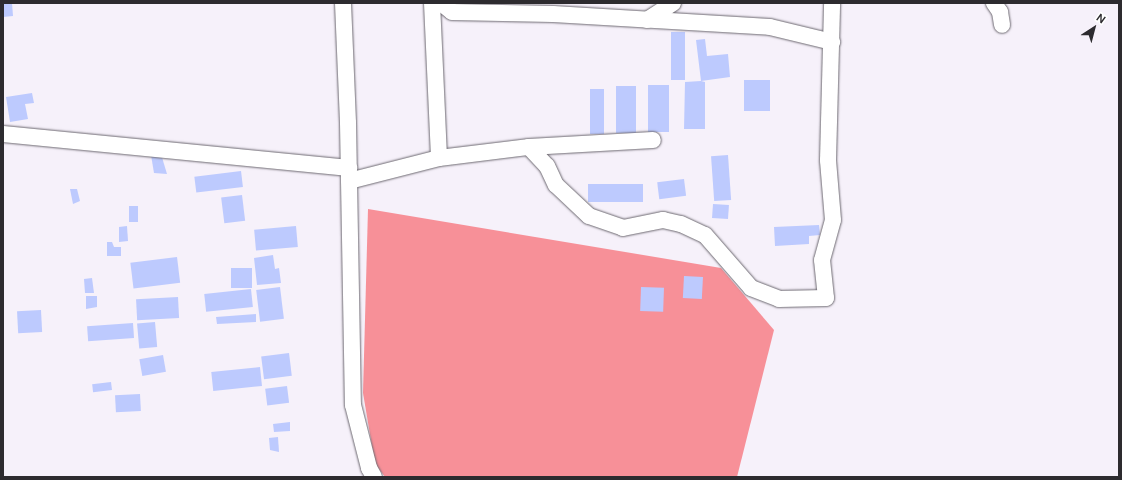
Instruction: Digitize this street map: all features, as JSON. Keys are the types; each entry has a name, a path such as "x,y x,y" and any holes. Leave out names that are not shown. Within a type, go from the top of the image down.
{"street":[{"path":"343,3 349,175 353,405 369,468 374,477"},
{"path":"432,3 439,158"},
{"path":"441,3 452,12 538,8 647,20 770,27 832,42"},
{"path":"647,20 673,3"},
{"path":"529,147 547,166 556,185 589,216 623,228 663,220 681,224 704,235 751,288 779,299 826,298 822,260 833,220 828,160 832,3"},
{"path":"994,3 1000,12 1002,25"},
{"path":"3,134 349,175 439,158 529,147 653,140"}],"shaded area":[{"path":"368,209 721,268 774,330 737,477 385,477 375,464 363,393"}],"building":[{"path":"3,3 12,3 13,16 3,17"},
{"path":"671,32 685,32 685,80 671,80"},
{"path":"705,39 707,56 728,54 730,77 701,81 696,40"},
{"path":"744,80 770,80 770,111 744,111"},
{"path":"685,82 705,82 705,129 684,129"},
{"path":"648,85 669,85 669,132 648,132"},
{"path":"616,86 636,86 636,133 616,133"},
{"path":"590,89 604,89 604,134 590,134"},
{"path":"32,93 34,103 25,104 28,119 10,122 6,97"},
{"path":"161,154 167,174 154,173 151,155"},
{"path":"728,155 731,200 714,201 711,156"},
{"path":"241,171 243,187 196,193 194,177"},
{"path":"684,179 686,196 659,199 657,182"},
{"path":"588,184 643,184 643,202 588,202"},
{"path":"70,189 77,189 80,201 73,204"},
{"path":"242,195 245,221 224,223 221,198"},
{"path":"713,204 729,205 728,219 712,218"},
{"path":"129,206 138,206 138,222 129,222"},
{"path":"819,225 820,235 809,236 809,244 775,246 774,227"},
{"path":"127,226 128,241 119,242 119,227"},
{"path":"296,226 298,247 256,251 254,230"},
{"path":"107,242 112,242 114,247 121,247 121,256 107,256"},
{"path":"273,255 275,269 279,268 281,283 257,285 254,258"},
{"path":"177,257 180,283 134,289 130,263"},
{"path":"231,268 252,268 252,288 231,288"},
{"path":"684,276 703,277 702,299 683,298"},
{"path":"92,278 94,293 85,293 84,279"},
{"path":"280,287 284,319 260,322 256,290"},
{"path":"641,287 664,288 663,312 640,311"},
{"path":"251,289 253,307 206,312 204,294"},
{"path":"86,296 97,296 97,307 86,309"},
{"path":"178,297 179,318 137,320 136,299"},
{"path":"41,310 42,332 18,333 17,311"},
{"path":"256,314 256,322 217,324 216,317"},
{"path":"155,322 157,347 139,348 137,324"},
{"path":"133,323 134,338 88,341 87,326"},
{"path":"289,353 292,376 264,379 261,356"},
{"path":"163,355 166,372 142,376 139,359"},
{"path":"260,367 262,386 213,391 211,372"},
{"path":"111,382 112,390 93,392 92,384"},
{"path":"287,386 289,403 267,406 265,389"},
{"path":"140,394 141,411 116,412 115,395"},
{"path":"290,422 290,431 274,432 273,424"},
{"path":"278,437 279,452 270,450 269,438"}]}
